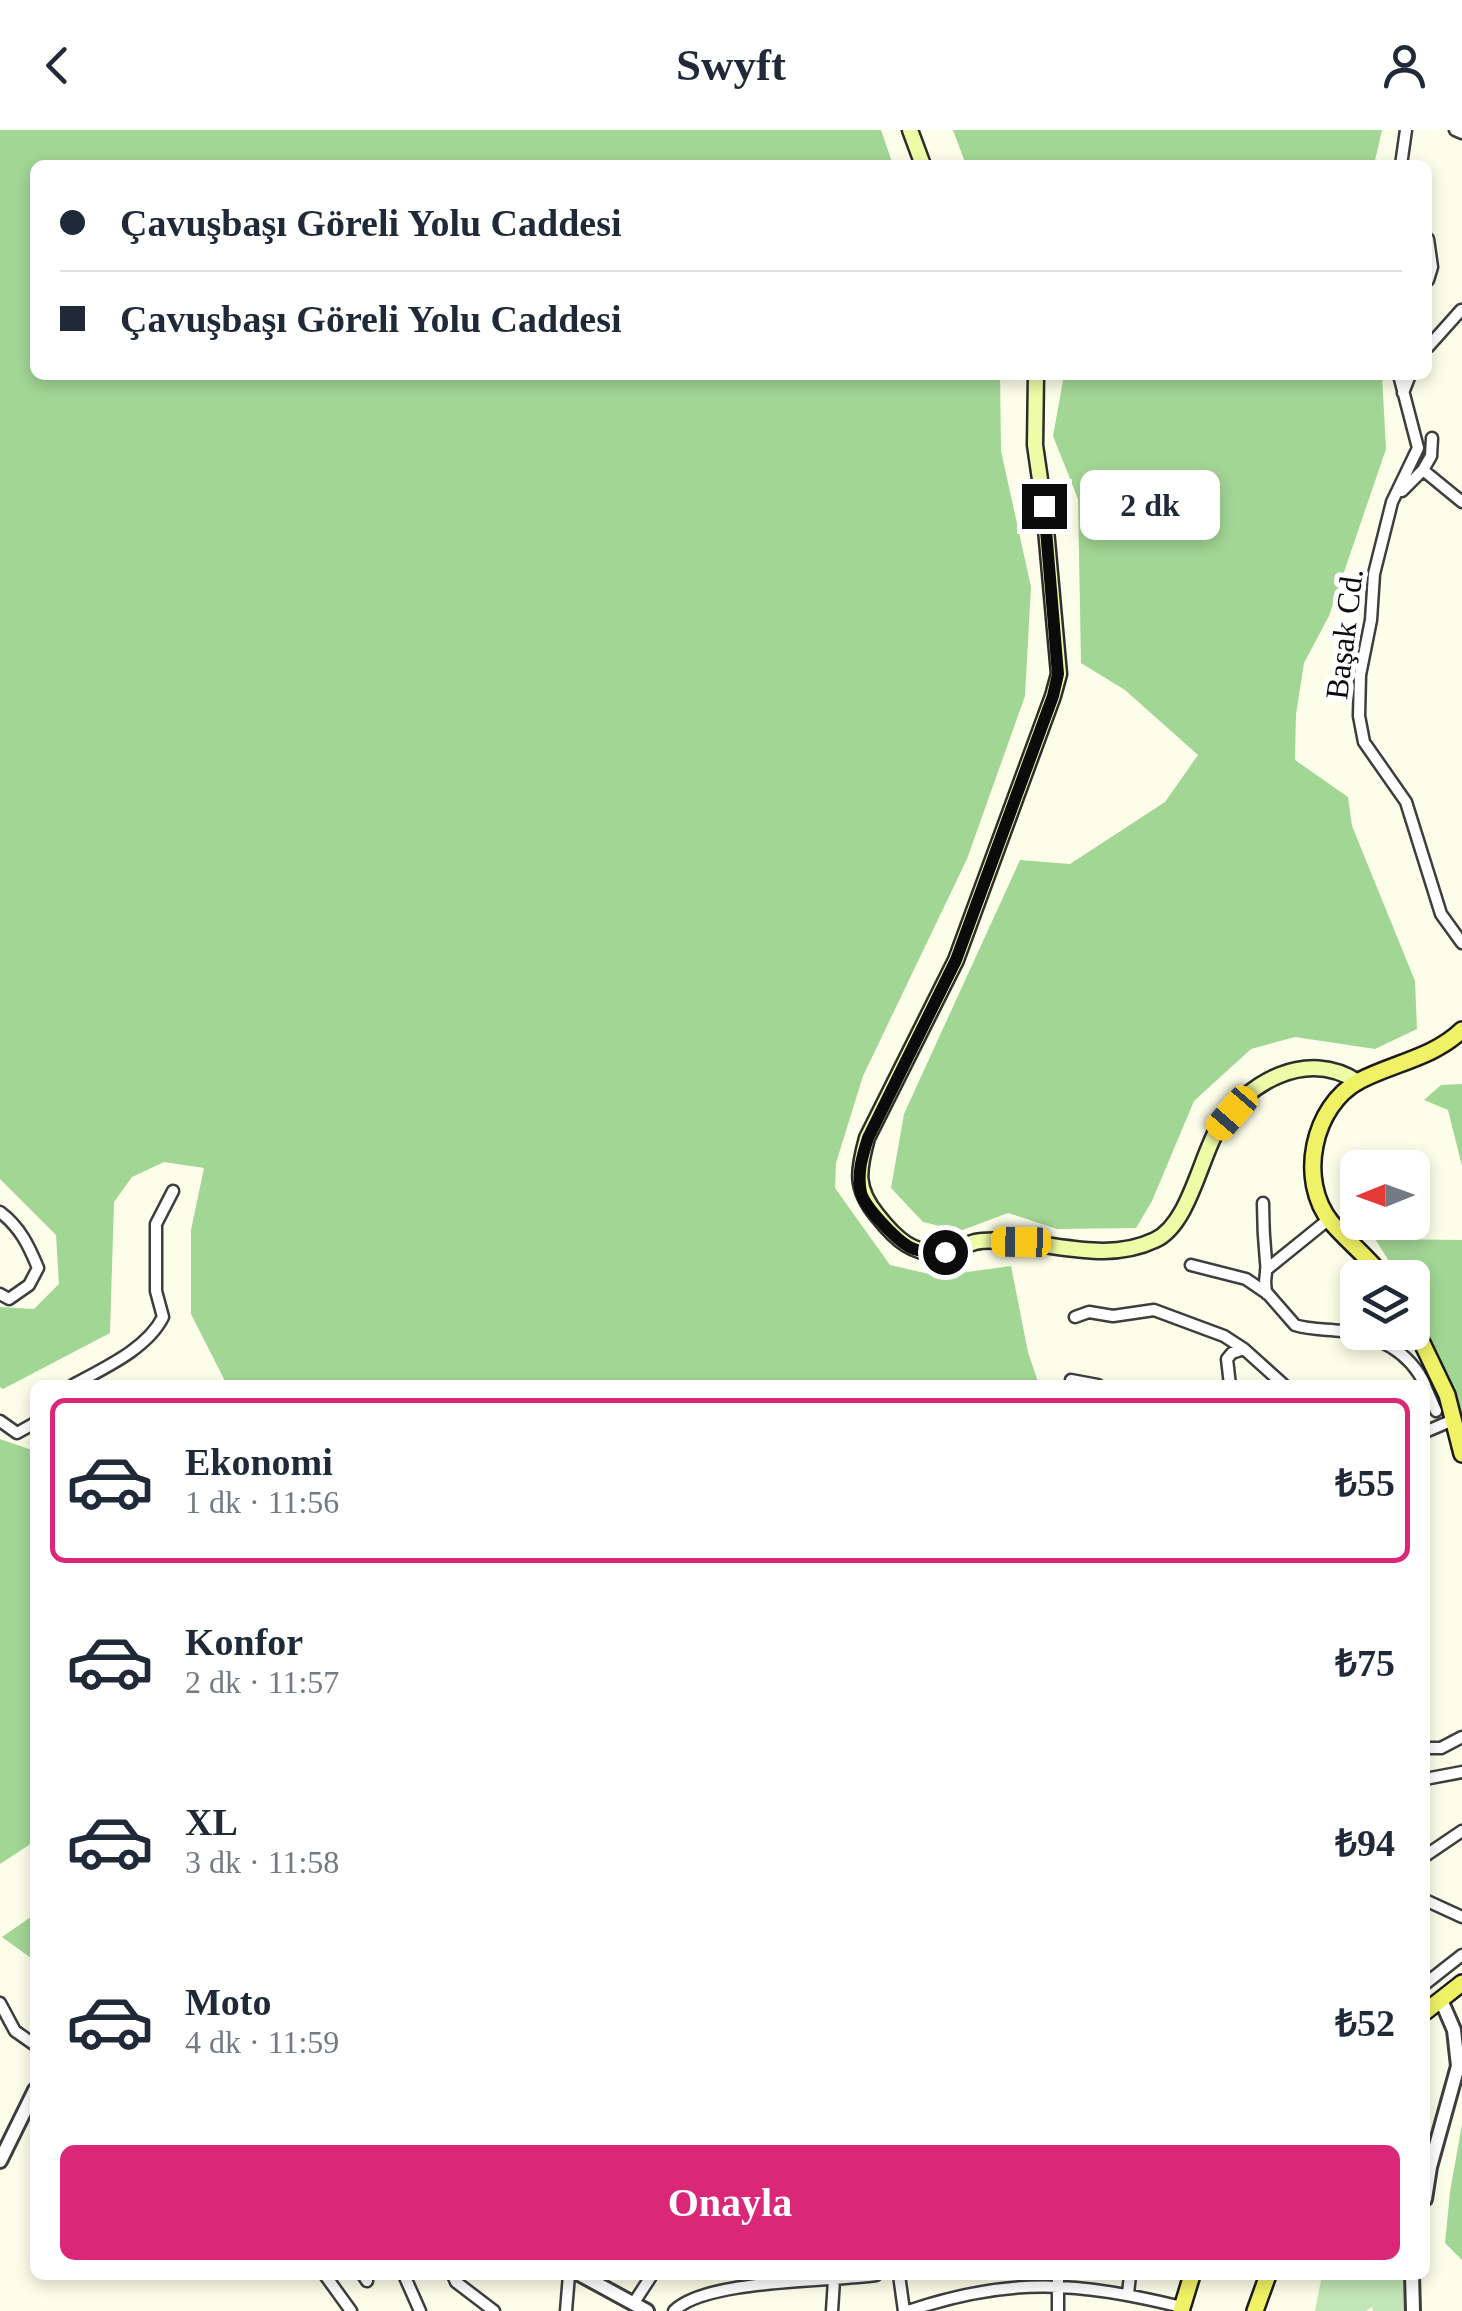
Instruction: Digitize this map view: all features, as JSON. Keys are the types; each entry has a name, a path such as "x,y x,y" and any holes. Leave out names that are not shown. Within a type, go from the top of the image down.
{"main road":[{"path":"910,130 921,160"},
{"path":"1036,380 1035,444 1058,674 956,960 868,1138 859,1166 862,1196 905,1245 918,1251 945,1252 978,1241 1021,1242 1074,1252 1129,1248 1159,1239 1182,1211 1218,1128 1245,1097 1269,1078 1306,1067 1346,1074 1358,1082"},
{"path":"1367,1260 1329,1219 1315,1190 1317,1128 1339,1097 1358,1082 1458,1038"},
{"path":"1425,1350 1446,1395 1441,1414 1462,1454"},
{"path":"1430,2008 1462,1983"},
{"path":"1181,2309 1190,2280"},
{"path":"1255,2311 1266,2280"}],"street":[{"path":"1401,160 1406,130"},
{"path":"1432,342 1461,310"},
{"name":"Başak Cd.","path":"1400,380 1418,448 1392,502 1374,574 1371,620 1360,675 1359,716 1364,742 1406,802 1441,914 1462,943"},
{"path":"1403,394 1408,380"},
{"path":"1392,502 1423,470 1431,456 1432,438"},
{"path":"1423,470 1462,502"},
{"path":"82,1380 142,1342 156,1330 163,1317 156,1290 156,1224 173,1191"},
{"path":"1263,1204 1263,1284 1294,1325 1361,1334 1386,1344 1412,1360 1422,1380"},
{"path":"0,1212 29,1246 38,1268 29,1286 9,1299 0,1294"},
{"path":"1266,1270 1329,1219"},
{"path":"1190,1264 1246,1280 1268,1294"},
{"path":"1075,1317 1088,1312 1114,1316 1154,1310 1224,1336 1278,1380"},
{"path":"1229,1380 1227,1359 1232,1352 1244,1349"},
{"path":"0,1421 17,1433 30,1425"},
{"path":"1430,1748 1441,1748 1462,1737"},
{"path":"1430,1778 1462,1772"},
{"path":"1430,1853 1462,1831"},
{"path":"1430,1902 1462,1917"},
{"path":"1430,1980 1462,1955"},
{"path":"1430,2168 1458,2066 1454,2030 1440,2000"},
{"path":"0,2003 15,2031 30,2042"},
{"path":"0,2161 30,2100"},
{"path":"329,2280 351,2311"},
{"path":"406,2280 420,2311"},
{"path":"455,2280 494,2311"},
{"path":"566,2311 569,2280"},
{"path":"590,2280 641,2309 650,2280"},
{"path":"674,2311 682,2303 712,2292 834,2280 832,2311"},
{"path":"900,2280 906,2311 945,2298 1042,2280"},
{"path":"1055,2280 1058,2311"},
{"path":"1064,2280 1181,2309"},
{"path":"1128,2294 1129,2280"},
{"path":"1412,2280 1412,2311"}],"green space":[{"path":"0,130 881,130 891,160 30,160 30,380 1000,380 1001,451 1031,587 1025,696 967,859 863,1076 836,1163 835,1188 890,1265 938,1276 1011,1266 1037,1380 224,1380 191,1314 191,1230 204,1168 164,1162 132,1177 114,1202 110,1333 3,1389 0,1307 34,1309 59,1284 56,1235 0,1179"},
{"path":"953,130 1382,130 1375,160 964,160"},
{"path":"1063,380 1382,380 1386,449 1329,616 1304,663 1296,714 1295,760 1348,797 1352,826 1415,981 1417,1029 1375,1049 1295,1037 1251,1049 1194,1101 1152,1201 1136,1228 1057,1229 1008,1213 960,1231 923,1222 891,1188 904,1114 1020,860 1070,864 1165,802 1198,755 1125,690 1081,663 1078,499 1053,436"},
{"path":"1462,1084 1462,1166 1448,1110 1424,1100 1441,1085"},
{"path":"1376,1240 1462,1240 1462,1451 1430,1345 1430,1260 1388,1260"},
{"path":"0,1439 30,1449 30,1844 0,1864"},
{"path":"30,1917 30,1957 2,1937"},
{"path":"1462,2124 1462,2260 1445,2243"},
{"path":"1321,2280 1404,2280 1404,2311 1373,2311 1372,2307 1366,2311 1315,2311"}],"route":[{"path":"945,1252 918,1251 905,1245 862,1196 859,1166 868,1138 956,960 1053,696 1058,674 1044,506"}]}
